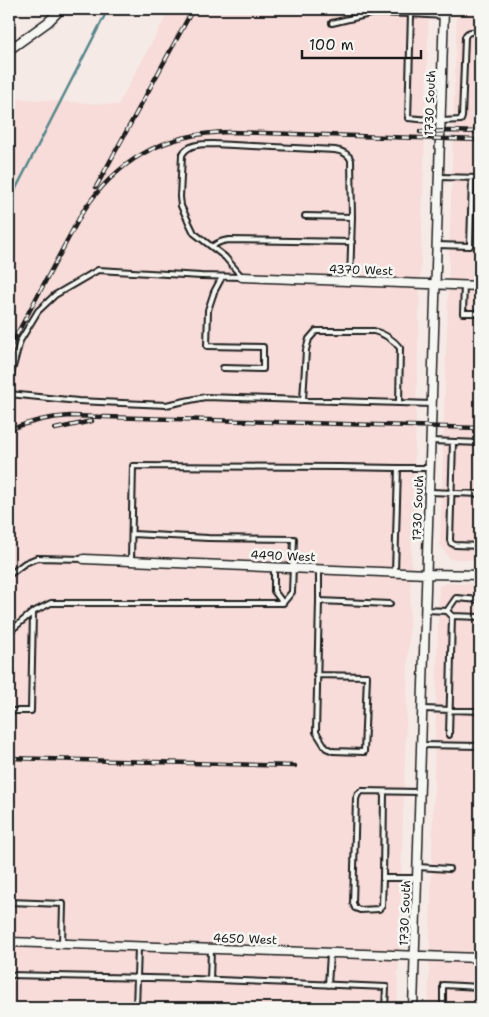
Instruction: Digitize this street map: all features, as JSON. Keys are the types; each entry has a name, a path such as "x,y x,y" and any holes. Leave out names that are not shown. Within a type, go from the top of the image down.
{"street":[{"path":"9,50 48,22 61,9"},
{"name":"1730 South","path":"413,1008 444,12"},
{"name":"4370 West","path":"242,277 480,286"},
{"name":"4490 West","path":"84,559 480,575"},
{"name":"4650 West","path":"9,942 480,958"}],"lane":[{"path":"332,23 374,13 411,14 444,12"},
{"path":"411,14 408,118 441,121 460,120 462,117 465,37 470,32 480,32"},
{"path":"242,277 225,257 194,233 180,203 182,155 185,150 197,144 335,150 349,156 351,160 352,217 350,281"},
{"path":"440,177 480,178"},
{"path":"437,245 470,246 472,178"},
{"path":"305,216 352,217"},
{"path":"212,247 221,241 229,240 352,242"},
{"path":"9,382 20,341 38,311 55,295 98,270 242,277"},
{"path":"222,277 214,292 208,310 207,346 263,348 263,369 223,368"},
{"path":"464,285 463,313 480,313"},
{"path":"303,400 306,350 309,339 316,331 374,330 394,340 400,348 399,403"},
{"path":"9,394 78,401 166,405 205,397 432,404"},
{"path":"431,441 480,443"},
{"path":"453,442 449,538 451,543 455,545 480,546"},
{"path":"131,561 133,466 431,468"},
{"path":"395,572 398,468"},
{"path":"430,492 480,494"},
{"path":"132,534 208,538 294,538 292,592 283,604"},
{"path":"9,575 25,563 37,558 84,559"},
{"path":"274,567 274,591 283,604"},
{"path":"316,674 366,676 364,752 333,751 326,748 316,732 316,674 319,569"},
{"path":"447,611 456,598 480,600"},
{"path":"319,601 390,604"},
{"path":"9,632 32,612 51,603 283,604"},
{"path":"426,610 447,611 452,616 480,617"},
{"path":"9,711 31,711 32,612"},
{"path":"449,734 452,616"},
{"path":"423,709 480,712"},
{"path":"422,745 480,746"},
{"path":"384,792 382,906 379,910 360,910 355,908 353,903 356,799 358,794 362,791 420,792"},
{"path":"418,867 449,869"},
{"path":"383,878 418,878"},
{"path":"9,902 62,904 62,944"},
{"path":"136,1008 138,947"},
{"path":"210,980 211,950"},
{"path":"328,985 330,954"},
{"path":"9,975 386,987 385,1008"},
{"path":"443,1008 444,985 480,987"}],"shaded area":[{"path":"170,9 429,9 397,1008 9,1008 9,98 118,105"},
{"path":"457,9 480,9 480,560 450,559 440,545"},
{"path":"446,583 480,584 480,1008 428,1008 439,586"}],"waterway":[{"path":"9,202 108,9"}],"railway":[{"path":"96,187 193,9"},
{"path":"80,216 109,179 126,165 143,153 183,138 230,132 480,140"},
{"path":"420,132 480,132"},
{"path":"9,349 83,211"},
{"path":"9,430 39,420 70,416 480,428"},
{"path":"55,429 92,421"},
{"path":"9,758 295,766"}]}
